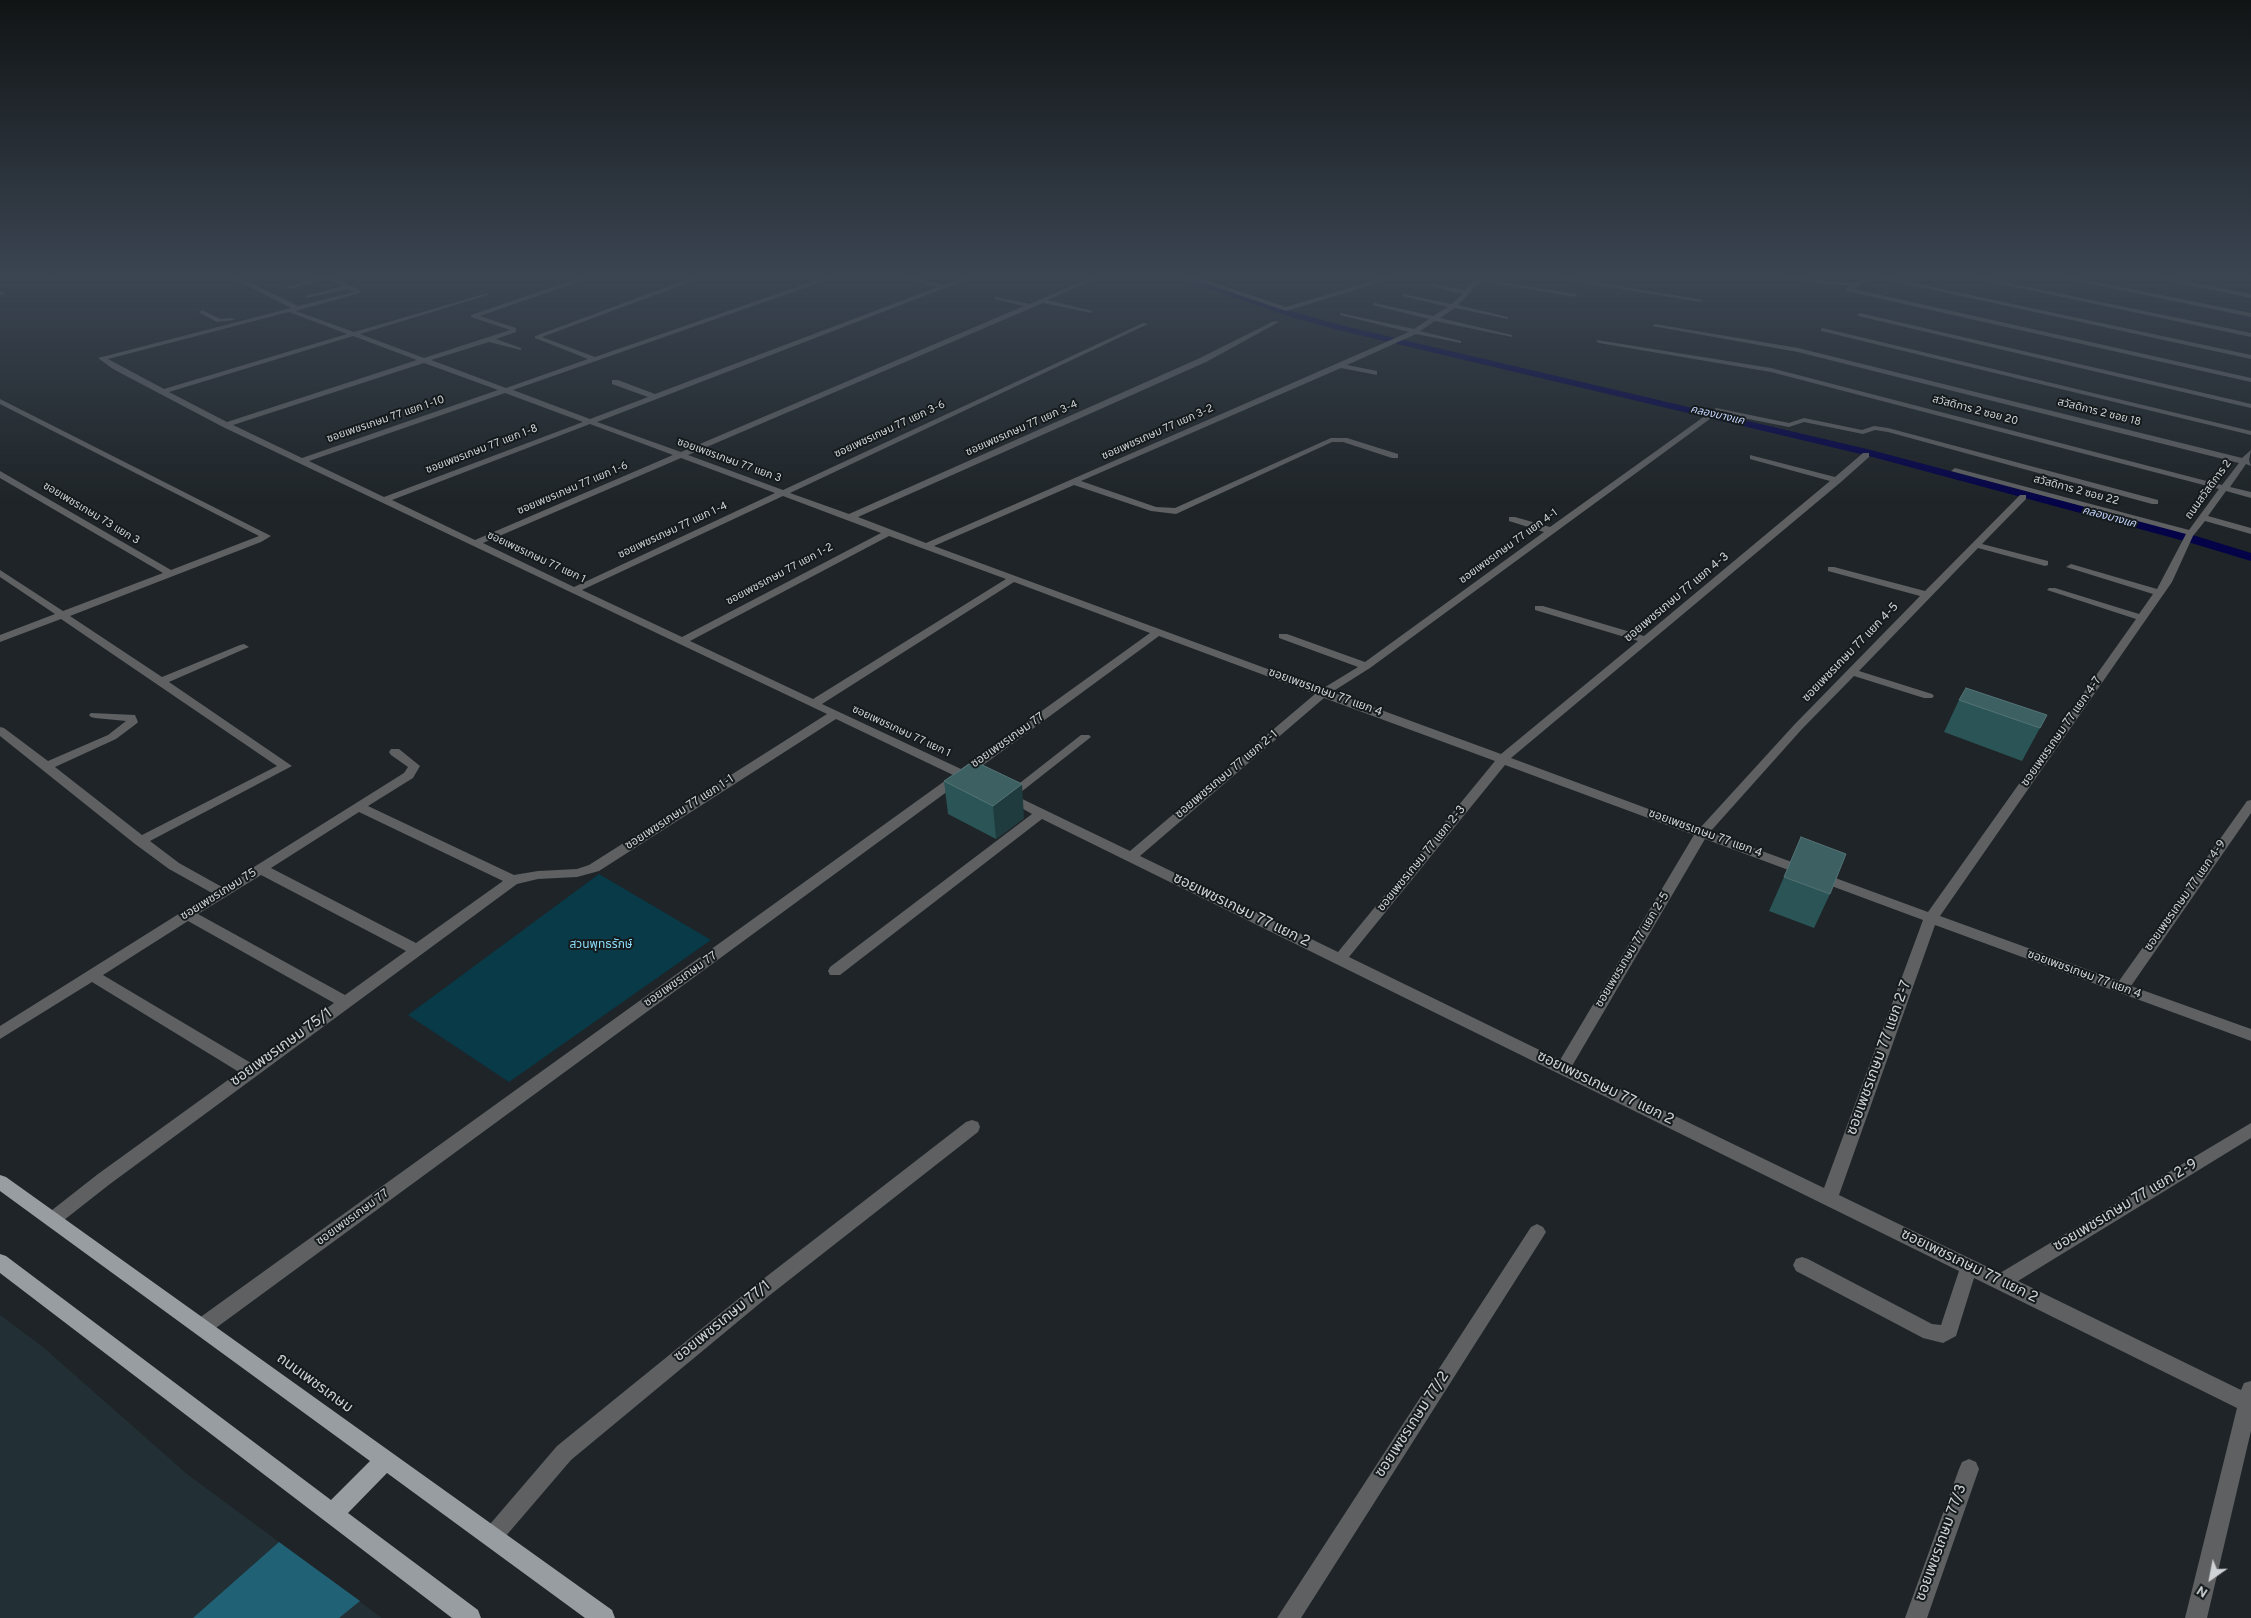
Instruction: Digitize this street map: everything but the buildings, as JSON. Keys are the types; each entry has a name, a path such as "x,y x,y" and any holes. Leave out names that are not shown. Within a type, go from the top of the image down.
{"main road":[{"name":"ถนนเพชรเกษม","path":"0,1182 604,1618"},
{"path":"0,1262 470,1618"},
{"path":"332,1514 386,1460"}],"street":[{"name":"ซอยเพชรเกษม 77 แยก 1","path":"120,354 102,358 226,425 962,774"},
{"path":"162,392 291,354"},
{"name":"ซอยเพชรเกษม 77 แยก 3","path":"403,354 1158,632"},
{"path":"226,425 445,354"},
{"path":"579,354 596,360"},
{"name":"ซอยเพชรเกษม 77 แยก 1-10","path":"302,461 615,354"},
{"name":"ซอยเพชรเกษม 77 แยก 1-8","path":"384,500 768,354"},
{"name":"ซอยเพชรเกษม 77 แยก 1-6","path":"476,543 921,354"},
{"name":"ซอยเพชรเกษม 77 แยก 3-6","path":"780,493 1081,354"},
{"name":"ซอยเพชรเกษม 77 แยก 3-4","path":"849,518 1215,354"},
{"name":"ซอยเพชรเกษม 77 แยก 3-2","path":"926,546 1368,354"},
{"name":"สวัสดิการ 2 ซอย 20","path":"1669,354 1770,370 2251,496"},
{"name":"สวัสดิการ 2 ซอย 18","path":"1812,354 2248,462"},
{"path":"1921,354 2251,433"},
{"path":"2025,354 2251,406"},
{"path":"2135,354 2251,380"},
{"path":"2235,354 2251,357"},
{"path":"1339,366 1374,373"},
{"path":"615,382 655,396"},
{"path":"0,401 266,536 0,639"},
{"name":"ซอยเพชรเกษม 77 แยก 4-1","path":"1323,693 1366,666 1709,415 1728,411 1788,425 1804,420 1863,432 1874,428 1888,430 2035,485"},
{"path":"1074,482 1164,511 1176,511 1331,440 1344,440 1395,456"},
{"name":"ถนนสวัสดิการ 2","path":"2188,537 2204,518 2224,488 2248,462 2251,452"},
{"name":"ซอยเพชรเกษม 77 แยก 4-3","path":"1503,759 1866,455"},
{"path":"1753,457 1838,480"},
{"name":"สวัสดิการ 2 ซอย 22","path":"1955,471 2035,485 2188,537"},
{"name":"ซอยเพชรเกษม 73 แยก 3","path":"0,474 171,574"},
{"path":"2035,485 2155,502"},
{"name":"ซอยเพชรเกษม 77 แยก 4-5","path":"1702,833 1798,727 2035,485"},
{"name":"ซอยเพชรเกษม 77 แยก 1-4","path":"575,590 780,493"},
{"path":"2204,518 2251,530"},
{"path":"1512,519 1552,531"},
{"name":"ซอยเพชรเกษม 77 แยก 1-2","path":"683,641 889,532"},
{"name":"ซอยเพชรเกษม 77 แยก 4-7","path":"1931,918 2167,582 2188,537"},
{"path":"1976,545 2045,564"},
{"path":"2071,568 2159,593"},
{"path":"1831,569 1928,595"},
{"path":"0,573 286,766 140,841"},
{"path":"814,704 1014,578"},
{"path":"2052,590 2142,618"},
{"path":"1539,608 1646,640"},
{"name":"ซอยเพชรเกษม 77 แยก 4","path":"1158,632 2251,1035"},
{"name":"ซอยเพชรเกษม 77","path":"202,1327 1158,632"},
{"path":"1284,636 1366,666"},
{"path":"160,682 244,647"},
{"path":"1852,672 1928,696"},
{"name":"ซอยเพชรเกษม 77 แยก 2-1","path":"1131,856 1323,693"},
{"name":"ซอยเพชรเกษม 77 แยก 1-1","path":"513,880 538,875 577,873 594,868 835,714"},
{"path":"47,766 112,737 132,722 130,717 95,715"},
{"path":"0,730 174,866 222,893"},
{"path":"996,791 1085,737"},
{"name":"ซอยเพชรเกษม 75","path":"0,1033 409,776 414,770 414,766 395,752"},
{"name":"ซอยเพชรเกษม 77 แยก 2-3","path":"1340,959 1503,759"},
{"name":"ซอยเพชรเกษม 77 แยก 2","path":"962,774 1969,1267 2249,1396"},
{"name":"ซอยเพชรเกษม 77 แยก 4-9","path":"2122,988 2251,804"},
{"path":"359,807 513,880"},
{"path":"835,971 1041,813"},
{"name":"ซอยเพชรเกษม 77 แยก 2-5","path":"1563,1068 1702,833"},
{"path":"261,869 417,950"},
{"name":"ซอยเพชรเกษม 75/1","path":"53,1219 104,1179 513,880"},
{"path":"188,915 345,1002"},
{"name":"ซอยเพชรเกษม 77 แยก 2-7","path":"1829,1198 1931,918"},
{"path":"92,975 251,1071"},
{"name":"ซอยเพชรเกษม 77/1","path":"492,1537 564,1453 764,1289 972,1127"},
{"name":"ซอยเพชรเกษม 77 แยก 2-9","path":"2001,1282 2251,1130"},
{"name":"ซอยเพชรเกษม 77/2","path":"1288,1618 1537,1232"},
{"path":"1802,1265 1930,1332 1943,1334 1949,1330 1969,1267"},
{"path":"2196,1618 2249,1396"},
{"name":"ซอยเพชรเกษม 77/3","path":"1916,1618 1969,1469"}],"shaded area":[{"path":"0,1315 43,1347 187,1474 382,1618 0,1618"},
{"path":"279,1542 360,1601 339,1618 193,1618"}],"green space":[{"name":"สวนพุทธรักษ์","path":"599,874 711,940 509,1082 408,1015"}],"waterway":[{"name":"คลองบางแค","path":"1445,354 1867,452 2192,539 2251,557"}]}
